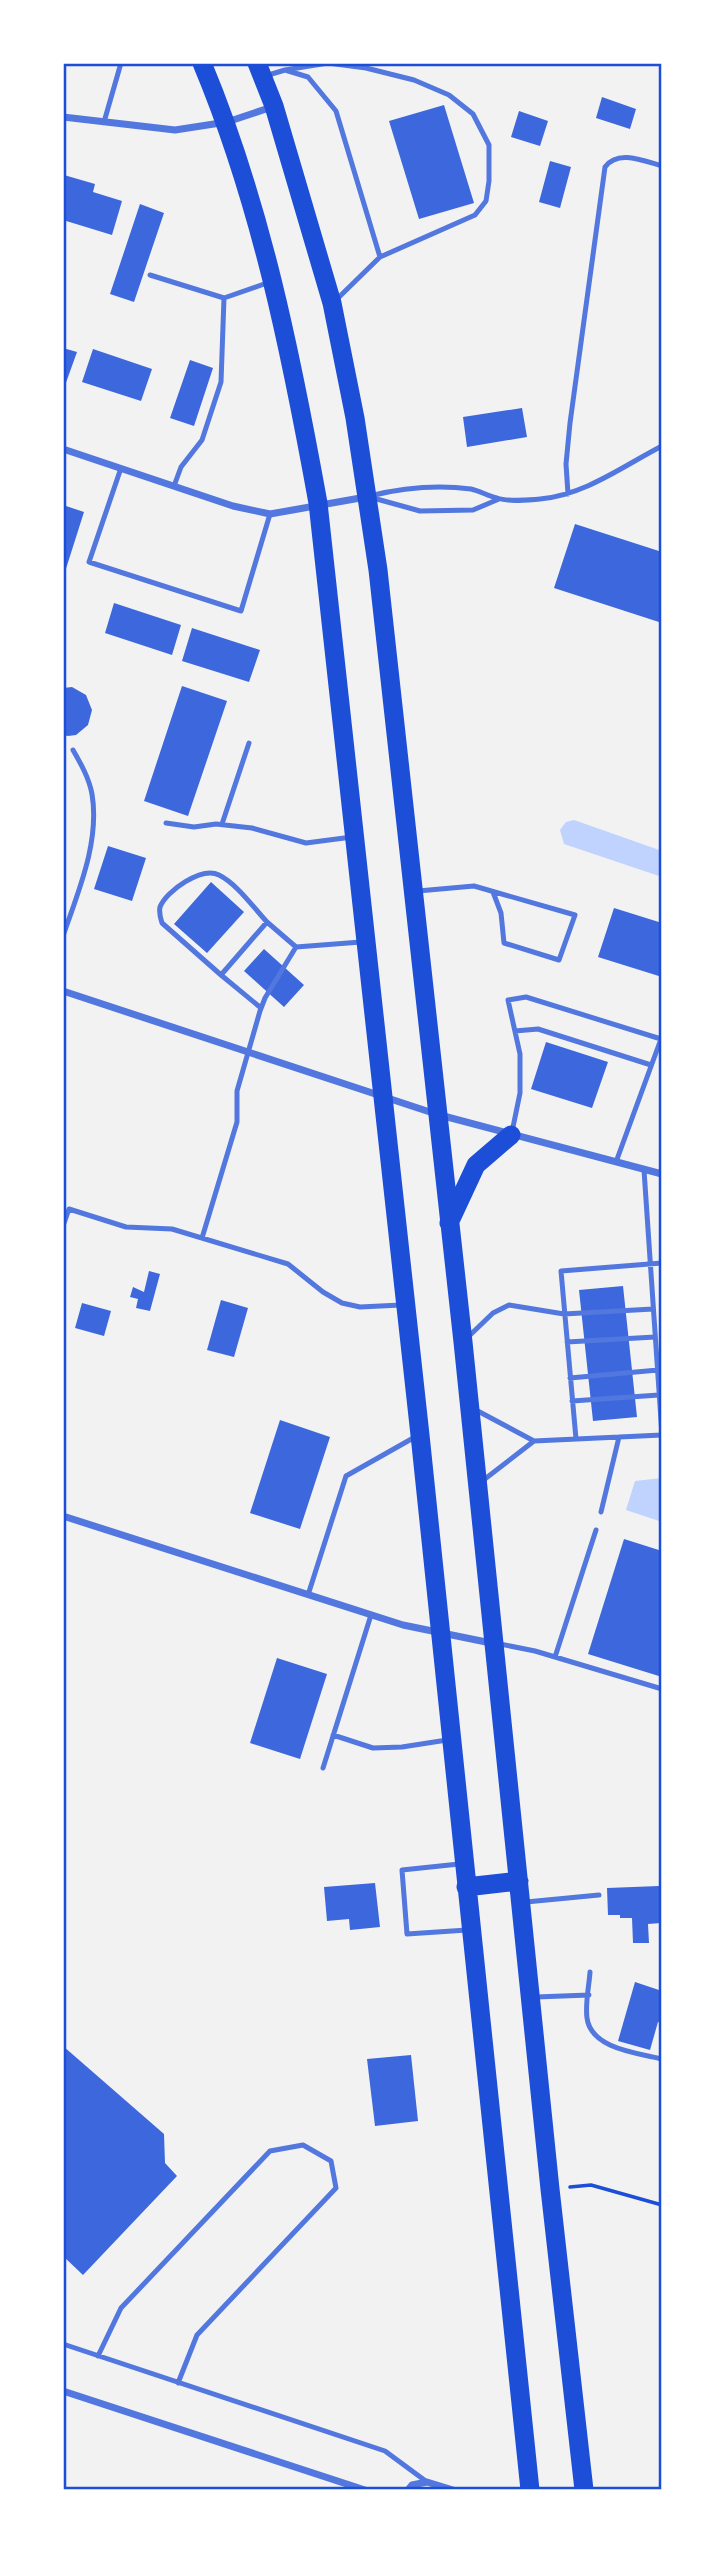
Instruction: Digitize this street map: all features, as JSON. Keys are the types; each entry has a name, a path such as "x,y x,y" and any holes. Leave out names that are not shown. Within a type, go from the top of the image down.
{"highway":[{"path":"202,63 227,121 273,281 293,365 318,503 420,1435 530,2490"},
{"path":"260,70 274,106 332,303 355,418 378,570 463,1342 550,2189 584,2490"},
{"path":"449,1224 477,1165 511,1135"},
{"path":"466,1887 519,1881"}],"street":[{"path":"63,117 175,130 227,121 274,106"},
{"path":"63,449 233,506 271,513 318,503 367,497"},
{"path":"63,991 436,1114 662,1174"},
{"path":"63,1516 403,1625 494,1643"},
{"path":"63,2391 365,2490"},
{"path":"408,2490 412,2484 426,2482 453,2490"}],"lane":[{"path":"104,122 121,63"},
{"path":"260,70 285,70 328,63 366,68 414,80 450,95 472,114 489,145 486,201 475,215 380,257 332,303"},
{"path":"285,70 308,77 336,111 380,257"},
{"path":"568,494 566,464 570,423 603,175 608,162 624,157 662,166"},
{"path":"150,275 224,298 273,281"},
{"path":"173,486 181,467 202,440 221,382 224,298"},
{"path":"367,497 401,489 430,488 473,489 499,499 541,499 568,494 589,486 662,446"},
{"path":"121,468 89,562 241,611 271,513"},
{"path":"367,497 420,511 473,510 499,499"},
{"path":"222,824 249,743"},
{"path":"63,936 86,869 93,817 89,785 73,750"},
{"path":"166,823 194,827 222,824 252,828 306,842 354,837"},
{"path":"261,1008 162,923 159,914 163,901 191,877 209,872 219,875 296,947 365,942"},
{"path":"412,891 474,886 575,915 559,960 504,943 501,913 493,892"},
{"path":"221,975 267,922"},
{"path":"202,1238 237,1122 237,1091 261,1008 296,947"},
{"path":"511,1135 520,1093 520,1054 508,1000 526,998 661,1039 615,1162"},
{"path":"515,1031 538,1029 651,1065"},
{"path":"468,1406 534,1441 662,1434 644,1170"},
{"path":"63,1226 69,1209 126,1227 172,1229 288,1264 323,1292 342,1303 360,1307 405,1305"},
{"path":"576,1439 561,1271 662,1263"},
{"path":"463,1342 492,1312 509,1305 564,1314 653,1309"},
{"path":"567,1342 655,1337"},
{"path":"570,1378 658,1370"},
{"path":"572,1401 659,1395"},
{"path":"308,1595 346,1476 420,1435"},
{"path":"601,1512 618,1437"},
{"path":"477,1485 534,1441"},
{"path":"555,1657 596,1530"},
{"path":"323,1768 371,1615"},
{"path":"494,1643 555,1657 662,1689"},
{"path":"333,1735 373,1748 450,1739"},
{"path":"464,1863 401,1870 407,1934 471,1929"},
{"path":"521,1902 599,1895"},
{"path":"590,1972 587,2020 594,2032 616,2048 662,2059"},
{"path":"531,1997 589,1994"},
{"path":"99,2356 121,2308 270,2151 303,2145 331,2161 336,2188 197,2335 178,2384"},
{"path":"63,2344 385,2451 426,2482"}],"path":[{"path":"550,2189 591,2186 662,2205"}],"water":[{"path":"574,820 662,851 662,877 564,844 560,830 566,822"},
{"path":"662,1478 662,1522 626,1510 635,1481"}],"building":[{"path":"602,97 636,109 630,129 596,118"},
{"path":"444,105 474,203 419,219 389,121"},
{"path":"519,111 548,121 540,146 511,137"},
{"path":"550,161 571,167 560,208 539,202"},
{"path":"64,175 95,184 93,192 122,201 112,235 63,220"},
{"path":"140,204 164,213 134,302 110,294"},
{"path":"63,348 77,352 63,391"},
{"path":"93,349 152,369 141,401 82,382"},
{"path":"190,360 213,368 194,426 170,418"},
{"path":"522,408 527,437 467,447 463,417"},
{"path":"63,505 84,512 64,575 63,575"},
{"path":"575,524 662,552 662,623 554,588"},
{"path":"114,603 181,625 172,655 105,633"},
{"path":"192,628 260,650 249,682 182,661"},
{"path":"182,686 227,701 188,816 144,801"},
{"path":"72,687 86,695 92,710 88,725 76,735 68,736 63,735 63,688"},
{"path":"108,846 146,858 132,901 94,889"},
{"path":"211,882 244,912 207,953 174,924"},
{"path":"614,908 662,923 662,977 598,957"},
{"path":"264,949 304,985 284,1007 244,971"},
{"path":"546,1042 608,1062 592,1108 531,1089"},
{"path":"149,1271 160,1274 150,1311 136,1308 138,1299 130,1297 133,1287 144,1292"},
{"path":"623,1286 637,1417 593,1421 579,1290"},
{"path":"221,1300 248,1308 234,1357 207,1350"},
{"path":"82,1303 111,1311 104,1336 75,1328"},
{"path":"280,1420 330,1437 300,1529 250,1513"},
{"path":"624,1539 662,1551 662,1677 588,1654"},
{"path":"277,1658 327,1674 300,1759 250,1743"},
{"path":"375,1883 380,1927 350,1930 349,1919 327,1921 324,1887"},
{"path":"659,1886 661,1923 648,1924 649,1943 633,1943 632,1918 608,1915 607,1888"},
{"path":"635,1982 662,1991 662,2023 658,2022 650,2050 618,2041"},
{"path":"63,2046 164,2134 165,2163 177,2176 83,2275 63,2256"},
{"path":"411,2055 418,2121 375,2126 367,2059"}]}
